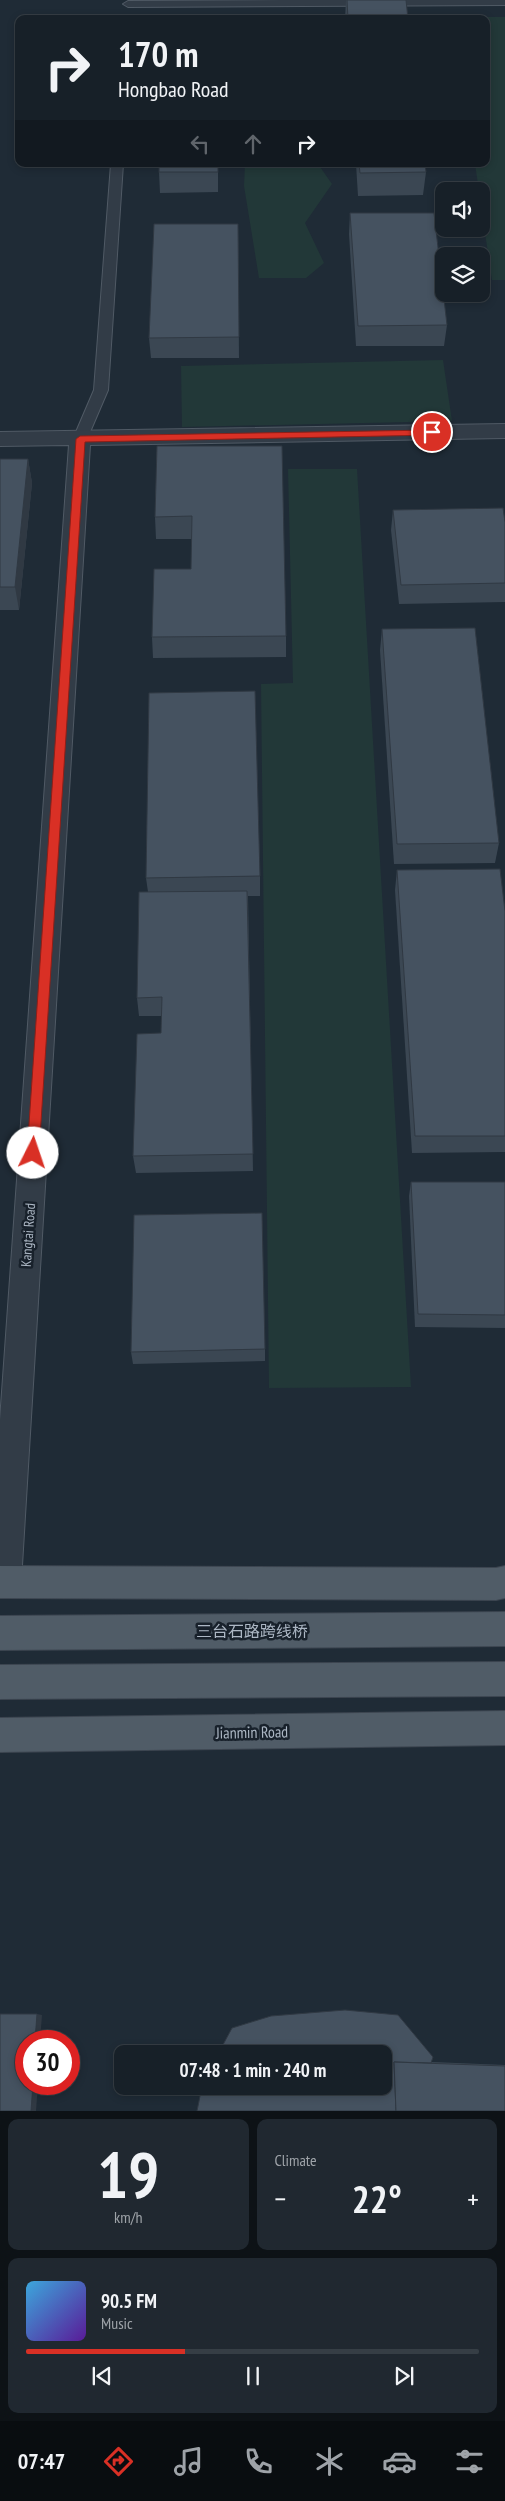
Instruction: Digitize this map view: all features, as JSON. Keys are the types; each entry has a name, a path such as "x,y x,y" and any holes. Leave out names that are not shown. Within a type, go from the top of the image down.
{"main road":[{"path":"2,1582 500,1583"},
{"name":"三台石路跨线桥","path":"0,1633 505,1629"},
{"path":"0,1682 505,1679"},
{"name":"Jianmin Road","path":"0,1735 505,1728"}],"street":[{"path":"0,439 505,431"},
{"name":"Kangtai Road","path":"2,1582 80,439"}],"lane":[{"path":"127,15 129,2 505,2"},
{"path":"80,439 101,390 116,167"}],"green space":[{"path":"490,17 505,17 505,280 492,280 490,247 487,247 486,237 490,237 490,182 478,182 475,167 490,167"},
{"path":"245,167 320,167 332,184 305,223 324,263 306,278 259,278 244,186"},
{"path":"443,360 452,421 182,427 181,366"},
{"path":"288,469 357,469 411,1387 269,1388 261,684 293,683"}],"building":[{"path":"347,0 406,0 408,15 348,15"},
{"path":"159,167 218,167 218,172 159,172"},
{"path":"359,167 425,167 426,172 360,173"},
{"path":"350,213 434,213 435,237 437,237 438,247 435,247 435,302 444,302 447,325 358,326"},
{"path":"154,224 238,224 239,337 149,338"},
{"path":"157,446 282,446 286,636 152,637 154,569 191,569 192,516 155,517"},
{"path":"0,459 28,459 15,587 0,587"},
{"path":"503,508 505,522 505,583 401,585 393,510"},
{"path":"475,628 499,843 397,844 382,629"},
{"path":"255,691 260,876 146,878 149,693"},
{"path":"500,869 505,911 505,1136 415,1136 397,870"},
{"path":"247,891 253,1154 133,1156 137,1034 161,1033 162,997 137,998 139,892"},
{"path":"411,1182 505,1182 505,1315 418,1314"},
{"path":"262,1213 265,1349 131,1352 134,1215"},
{"path":"345,2010 398,2015 433,2057 431,2063 394,2062 396,2111 197,2111 200,2095 392,2095 392,2045 223,2045 232,2028 271,2016"},
{"path":"0,2014 37,2014 36,2030 15,2030 15,2095 32,2095 31,2111 0,2111"},
{"path":"394,2062 505,2066 505,2111 396,2111"}],"route":[{"path":"33,1153 80,439 432,432"}]}
